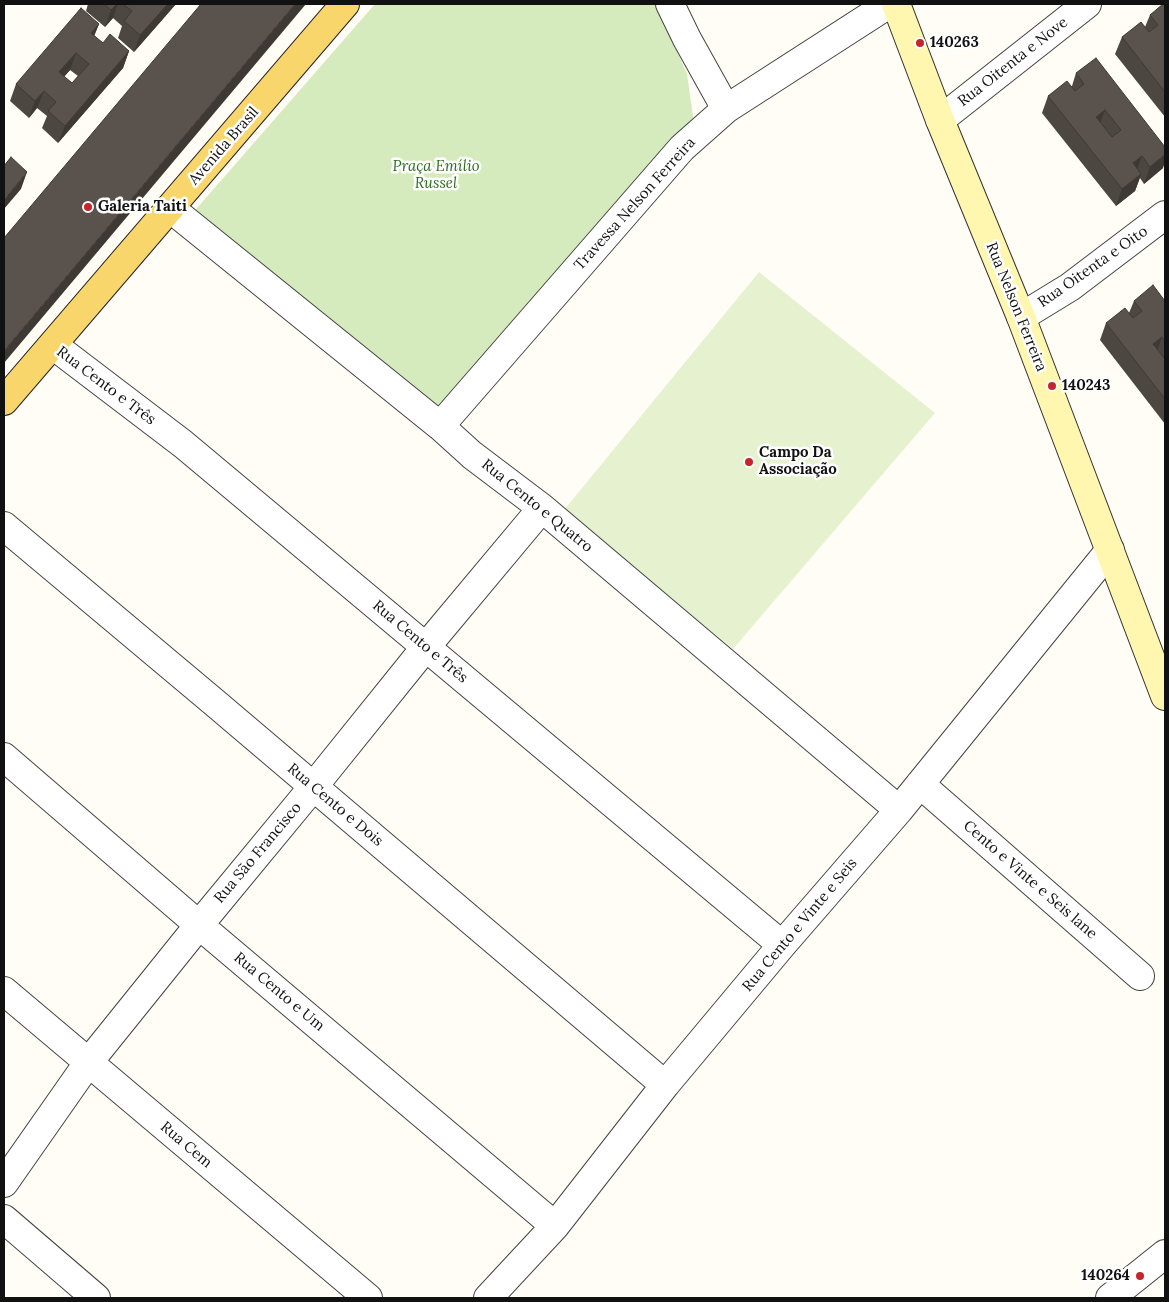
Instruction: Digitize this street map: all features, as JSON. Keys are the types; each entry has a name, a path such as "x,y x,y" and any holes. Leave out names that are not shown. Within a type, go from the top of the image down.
{"main road":[{"name":"Avenida Brasil","path":"4,402 345,4"},
{"name":"Rua Nelson Ferreira","path":"896,4 940,120 1021,317 1164,688"}],"street":[{"path":"670,4 726,109"},
{"name":"Travessa Nelson Ferreira","path":"440,426 682,148 726,109 890,4"},
{"name":"Rua Oitenta e Nove","path":"940,120 1087,4"},
{"name":"Rua Cento e Quatro","path":"170,208 440,426 472,455 542,508 899,810"},
{"name":"Rua Oitenta e Oito","path":"1021,317 1070,287 1165,215"},
{"name":"Rua Cento e Três","path":"53,345 183,444 425,648 568,764 782,945"},
{"name":"Rua São Francisco","path":"4,1183 88,1063 425,648 542,508"},
{"name":"Rua Cento e Dois","path":"4,526 665,1085"},
{"name":"Rua Cento e Vinte e Seis","path":"488,1298 555,1226 665,1085 782,945 899,810 1110,550"},
{"name":"Rua Cento e Um","path":"4,757 199,925 555,1226"},
{"name":"Cento e Vinte e Seis lane","path":"920,784 1140,976"},
{"name":"Rua Cem","path":"4,991 368,1298"},
{"path":"4,1219 96,1298"},
{"path":"1110,1298 1165,1254"}],"green space":[{"name":"Praça Emílio Russel","path":"375,4 656,4 687,74 694,123 439,413 191,215"},
{"name":"Campo Da Associação","path":"759,272 935,413 733,649 564,510"}],"building":[{"path":"104,4 117,4 111,10"},
{"path":"123,4 168,4 140,35 124,21 132,11"},
{"name":"Galeria Taiti","path":"201,4 295,4 4,351 4,238"},
{"path":"1165,4 1165,92 1122,37 1141,22 1149,32 1158,25 1150,15"},
{"path":"81,8 99,24 91,33 103,43 110,34 129,51 65,126 48,111 56,102 44,91 35,101 16,84","holes":["76,53 89,64 72,83 59,72"]},
{"path":"1096,58 1165,147 1165,154 1150,167 1142,156 1133,163 1141,174 1122,189 1048,96 1067,81 1075,91 1084,84 1076,73","holes":["1105,110 1121,130 1112,137 1096,117"]},
{"path":"11,157 27,172 4,200 4,166"},
{"path":"1153,285 1165,301 1165,341 1162,337 1153,344 1165,359 1165,399 1106,323 1125,308 1133,318 1142,311 1134,301"}],"place":[{"name":"140263","path":"920,43"},
{"name":"Galeria Taiti","path":"88,207"},
{"name":"140243","path":"1052,386"},
{"name":"Campo Da Associação","path":"749,462"},
{"name":"140264","path":"1140,1276"}]}
